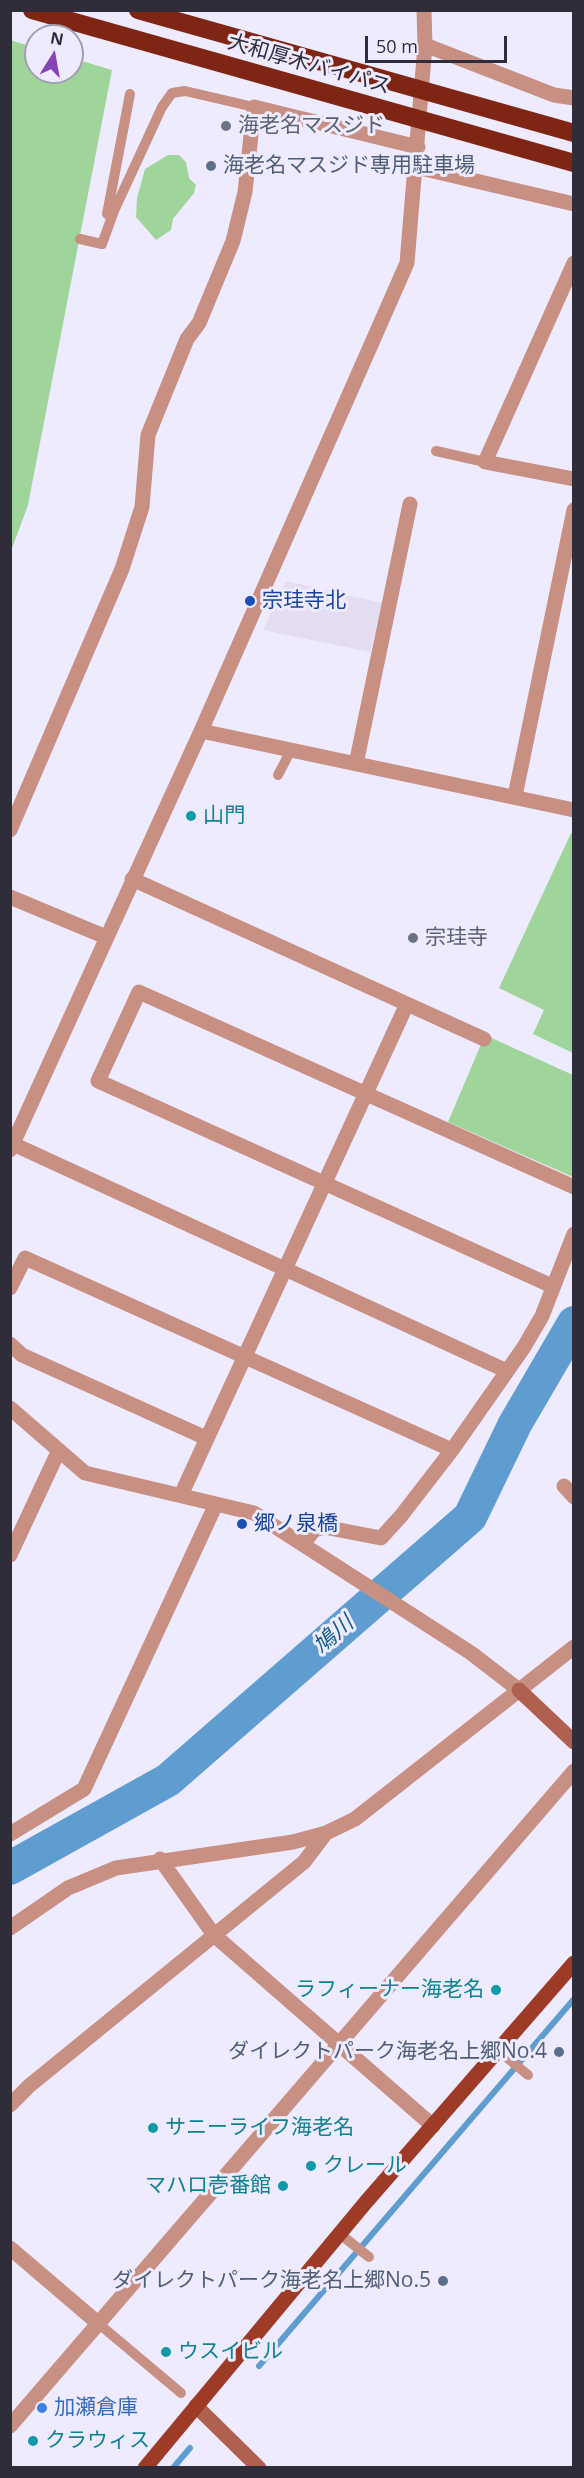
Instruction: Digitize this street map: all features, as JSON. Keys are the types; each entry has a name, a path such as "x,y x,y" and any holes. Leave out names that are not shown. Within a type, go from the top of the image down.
{"highway":[{"name":"大和厚木バイパス","path":"32,10 573,163"},
{"name":"大和厚木バイパス","path":"138,10 573,133"}],"main road":[{"path":"145,2468 196,2406 345,2239 433,2126 504,2055 573,1963"}],"street":[{"path":"424,10 425,45 407,263 201,731 12,1147 507,1371"},
{"path":"425,45 554,95 573,98"},
{"path":"10,830 122,569 142,507 148,435 187,339 199,324 233,242 245,192 254,107 418,147"},
{"path":"416,167 573,204"},
{"path":"573,263 485,462 573,479"},
{"path":"356,764 410,504"},
{"path":"515,796 571,532 573,510"},
{"path":"201,731 573,810"},
{"path":"132,879 484,1039"},
{"path":"10,897 106,937"},
{"path":"552,1286 98,1081 139,992 573,1187"},
{"path":"181,1495 407,1004"},
{"path":"303,1544 314,1530 330,1527 381,1538 401,1516 452,1450 542,1317 573,1234"},
{"path":"10,1288 25,1258 452,1450"},
{"path":"10,1344 22,1355 206,1438"},
{"path":"10,1408 85,1473 254,1512 488,1665 519,1690 573,1742"},
{"path":"10,1555 59,1450"},
{"path":"10,1834 84,1789 216,1503"},
{"path":"10,1928 68,1888 116,1868 160,1859 282,1843 326,1833 355,1819 573,1647"},
{"path":"10,2426 573,1771"},
{"path":"10,2105 29,2086 304,1862 326,1833"},
{"path":"160,1859 214,1935 433,2126"},
{"path":"10,2248 99,2324"},
{"path":"196,2406 259,2468"}],"lane":[{"path":"102,244 114,211 162,106 172,93 185,90 254,107"},
{"path":"102,244 130,94"},
{"path":"81,239 102,244"},
{"path":"436,451 485,462"},
{"path":"278,775 291,750"},
{"path":"504,2055 528,2075"},
{"path":"345,2239 369,2257"},
{"path":"99,2324 181,2393"}],"shaded area":[{"path":"286,581 382,603 370,652 263,630"}],"green space":[{"path":"10,40 24,44 24,84 84,84 84,62 112,70 28,505 11,551"},
{"path":"168,155 179,155 186,162 189,178 196,185 194,193 173,219 171,230 156,240 136,217 137,198 145,169"},
{"path":"571,833 574,834 573,1053 533,1034 544,1010 499,988"},
{"path":"485,1035 573,1075 573,1177 448,1122"}],"waterway":[{"name":"鳩川","path":"10,1868 168,1780 470,1517 515,1424 574,1323"},
{"path":"259,2366 574,1999"},
{"path":"173,2468 190,2448"}],"place":[{"name":"海老名マスジド","path":"226,126"},
{"name":"海老名マスジド専用駐車場","path":"211,166"},
{"name":"宗珪寺北","path":"250,601"},
{"name":"山門","path":"191,816"},
{"name":"宗珪寺","path":"413,938"},
{"name":"郷ノ泉橋","path":"242,1524"},
{"name":"ラフィーナー海老名","path":"496,1990"},
{"name":"ダイレクトパーク海老名上郷No.4","path":"559,2052"},
{"name":"サニーライフ海老名","path":"153,2128"},
{"name":"クレール","path":"311,2166"},
{"name":"マハロ壱番館","path":"283,2186"},
{"name":"ダイレクトパーク海老名上郷No.5","path":"443,2281"},
{"name":"ウスイビル","path":"166,2352"},
{"name":"加瀬倉庫","path":"42,2408"},
{"name":"クラウィス","path":"33,2441"}]}
